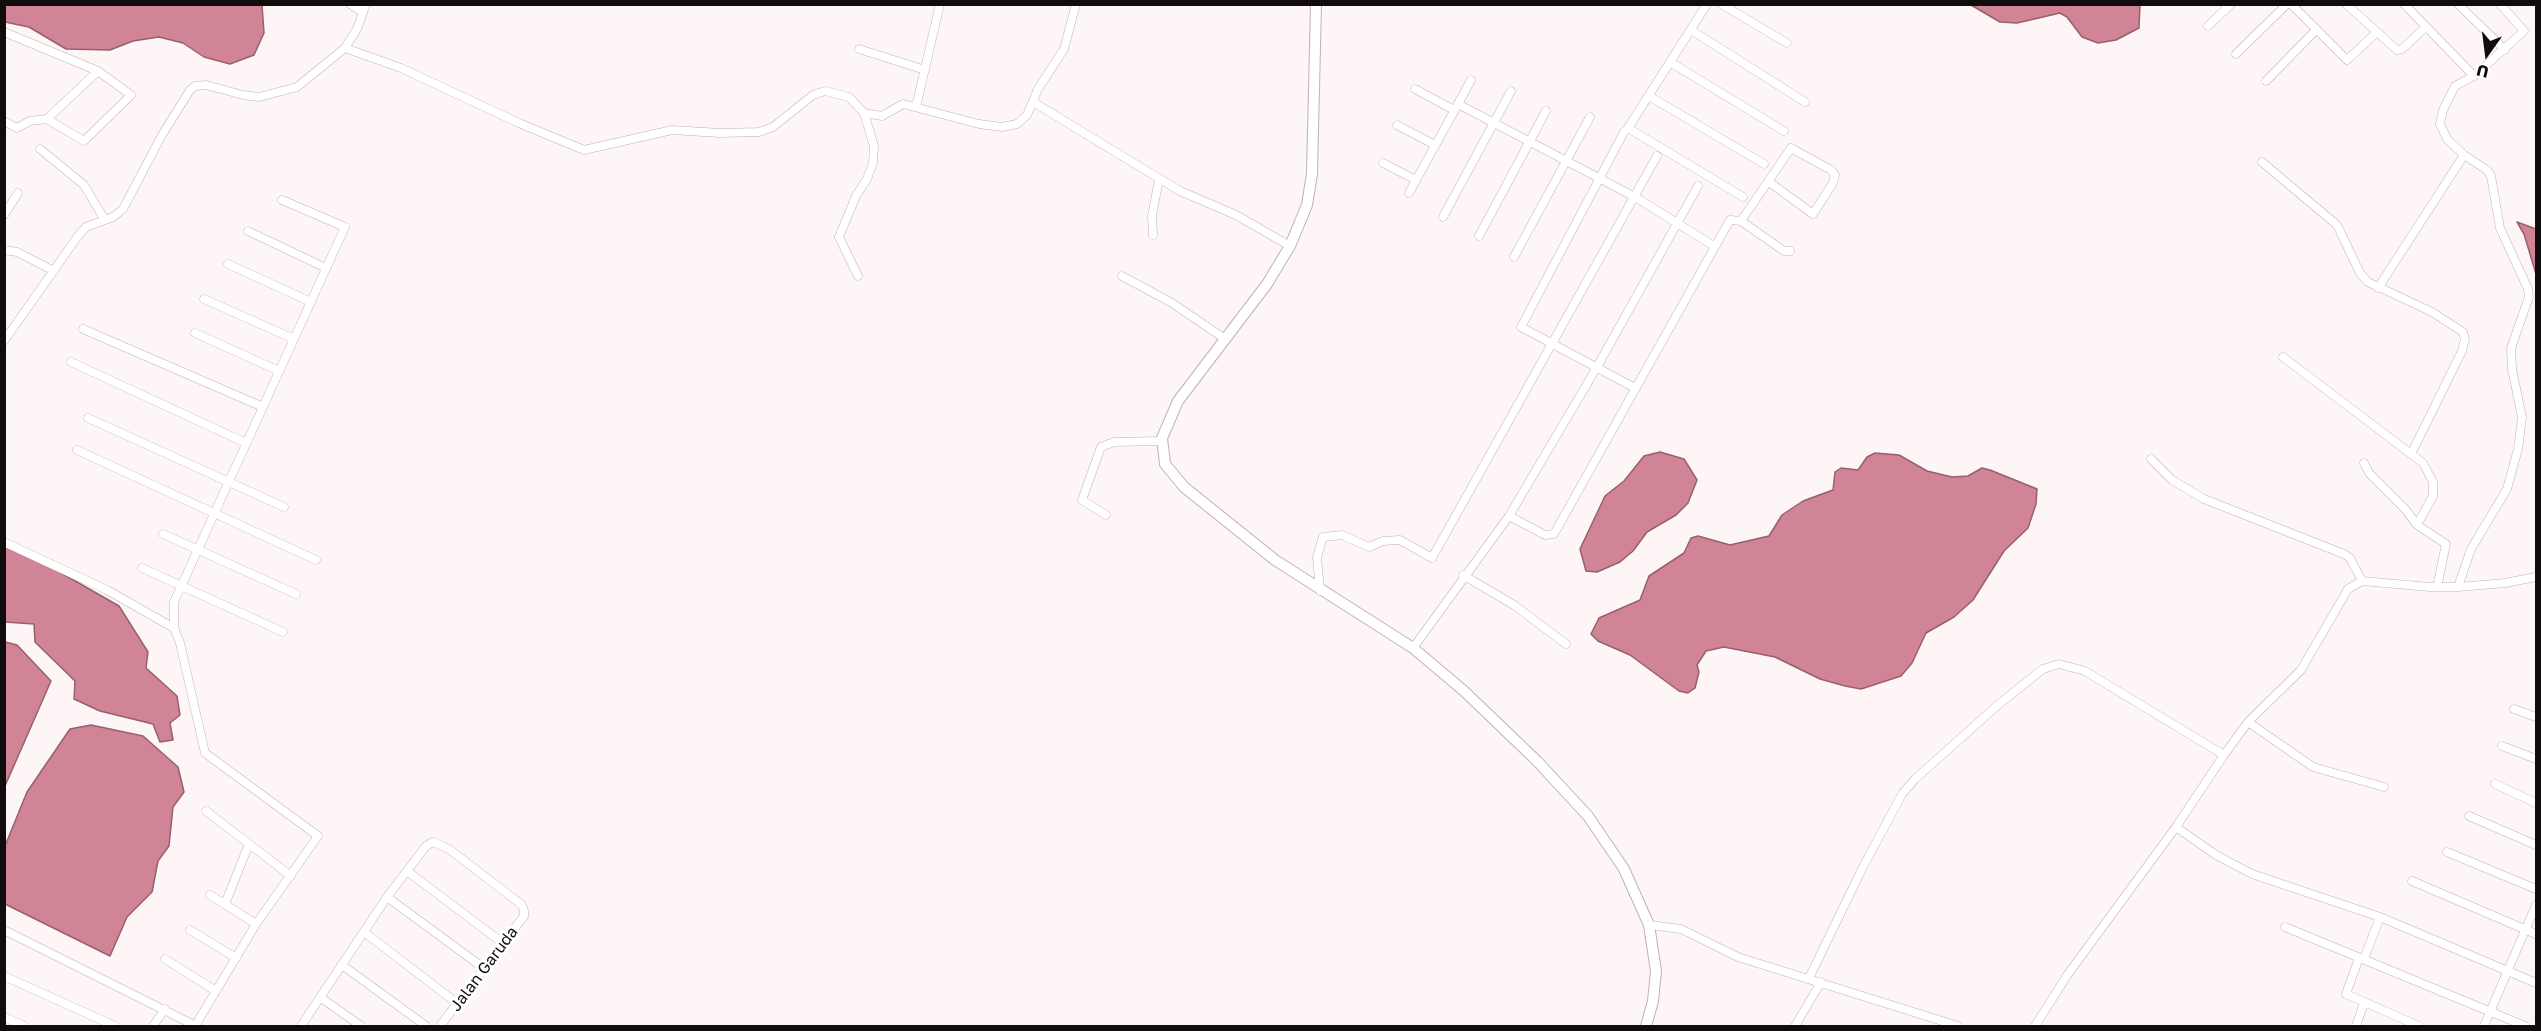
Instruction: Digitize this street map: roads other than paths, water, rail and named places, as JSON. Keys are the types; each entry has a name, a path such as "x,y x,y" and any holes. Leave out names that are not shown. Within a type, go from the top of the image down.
{"street":[{"path":"4,341 86,227 105,220 123,209 162,135 195,86 206,85 243,95 272,95 297,87 345,48 357,29 364,8 350,4"},
{"path":"916,108 940,4"},
{"path":"864,113 882,116 903,104 979,124 1002,127 1023,121 1064,49 1076,4"},
{"path":"1317,4 1311,191 1307,206 1290,246 1255,300 1178,402 1162,441 1165,464 1176,480 1275,560 1320,591 1413,648 1464,691 1521,745 1588,816 1624,869 1649,925 1655,953 1656,979 1646,1026"},
{"path":"1707,4 1628,128 1743,197"},
{"path":"1721,4 1787,43"},
{"path":"2208,26 2231,4"},
{"path":"2236,54 2289,4 2347,60 2376,33"},
{"path":"2346,4 2376,33 2400,50 2426,27"},
{"path":"2404,4 2474,76"},
{"path":"2458,4 2505,50"},
{"path":"2458,587 2471,549 2507,489 2516,458 2522,417 2512,369 2511,348 2529,297 2500,228 2491,176 2487,170 2464,155 2447,139 2440,124 2455,86 2474,76 2524,31 2500,4"},
{"path":"1691,30 1805,102"},
{"path":"2266,81 2316,30"},
{"path":"4,32 98,71 131,95 84,141 47,119 30,120 17,128 4,121"},
{"path":"345,48 401,68 584,150 672,130 720,133 759,132 773,128 813,95 825,91 849,97 864,113 874,146 873,163 839,237 858,276"},
{"path":"859,49 925,70"},
{"path":"1670,62 1784,131"},
{"path":"47,119 98,71"},
{"path":"1409,193 1471,80"},
{"path":"1415,89 1494,123 1635,197 1714,246"},
{"path":"1443,217 1511,91"},
{"path":"1649,96 1764,164"},
{"path":"1033,102 1159,179 1196,199 1236,215 1290,246"},
{"path":"1479,236 1546,111"},
{"path":"1514,257 1590,117"},
{"path":"1397,125 1435,146"},
{"path":"1624,132 1521,327 1635,388"},
{"path":"40,148 84,185 105,220"},
{"path":"1741,221 1791,148 1831,170 1835,175 1833,183 1813,214 1769,182"},
{"path":"2378,288 2464,155"},
{"path":"1320,591 1317,557 1323,537 1342,535 1370,547 1383,541 1400,540 1432,558 1657,156"},
{"path":"2262,162 2337,225 2360,273 2378,288 2450,323 2463,332 2465,339 2446,388 2411,454"},
{"path":"1383,163 1416,180"},
{"path":"1153,235 1152,216 1159,179"},
{"path":"1413,648 1463,575 1509,516 1598,367 1698,186"},
{"path":"4,215 18,193"},
{"path":"4,930 196,1026 256,924 318,836 205,753 180,643 174,628 174,602 345,227 282,200"},
{"path":"1509,516 1548,536 1554,534 1730,220 1741,221 1781,249 1790,252"},
{"path":"248,231 326,268"},
{"path":"4,250 17,252 54,271"},
{"path":"228,264 311,302"},
{"path":"1122,276 1172,303 1225,339"},
{"path":"204,299 294,339"},
{"path":"82,329 263,407"},
{"path":"195,333 279,371"},
{"path":"2283,357 2423,463 2433,482 2433,496 2417,525"},
{"path":"71,362 246,443"},
{"path":"88,418 284,507"},
{"path":"1106,515 1082,500 1101,447 1114,442 1162,441"},
{"path":"77,450 316,560"},
{"path":"2151,459 2177,484 2204,499 2344,554 2350,558 2362,581"},
{"path":"2364,463 2369,473 2406,510 2417,525 2446,544 2437,587"},
{"path":"163,534 296,594"},
{"path":"4,542 107,590 174,628"},
{"path":"142,568 283,632"},
{"path":"1463,575 1514,605 1566,644"},
{"path":"2035,1026 2068,974 2176,827 2224,754 2248,722 2301,670 2342,596 2354,584 2362,581 2458,587 2505,583 2536,577"},
{"path":"1809,978 1863,867 1902,794 1915,779 2043,669 2059,664 2085,671 2224,754"},
{"path":"2514,709 2536,717"},
{"path":"2248,722 2313,766 2384,787"},
{"path":"2502,746 2536,759"},
{"path":"2495,784 2536,803"},
{"path":"206,811 291,876"},
{"path":"2469,816 2536,845"},
{"path":"2176,827 2223,859 2252,874 2380,917 2536,983"},
{"name":"Jalan Garuda","path":"407,871 426,846 433,842 438,843 522,905 524,911 524,916 504,944 440,1026"},
{"path":"225,904 249,844"},
{"path":"2447,852 2536,889"},
{"path":"303,1026 387,897 407,871 504,944"},
{"path":"2412,881 2536,934"},
{"path":"210,895 256,924"},
{"path":"387,897 485,969"},
{"path":"2484,1026 2528,930 2536,906"},
{"path":"2380,917 2345,990 2350,998 2399,1022 2419,1026"},
{"path":"1649,925 1681,929 1728,953 1958,1026"},
{"path":"2285,927 2525,1026"},
{"path":"190,930 236,958"},
{"path":"364,932 458,1004"},
{"path":"165,959 216,991"},
{"path":"342,965 426,1026"},
{"path":"4,976 115,1026"},
{"path":"1795,1026 1821,982"},
{"path":"320,997 361,1026"},
{"path":"2356,1026 2364,1003"},
{"path":"153,1026 165,1009"},
{"path":"4,1017 24,1026"}]}
